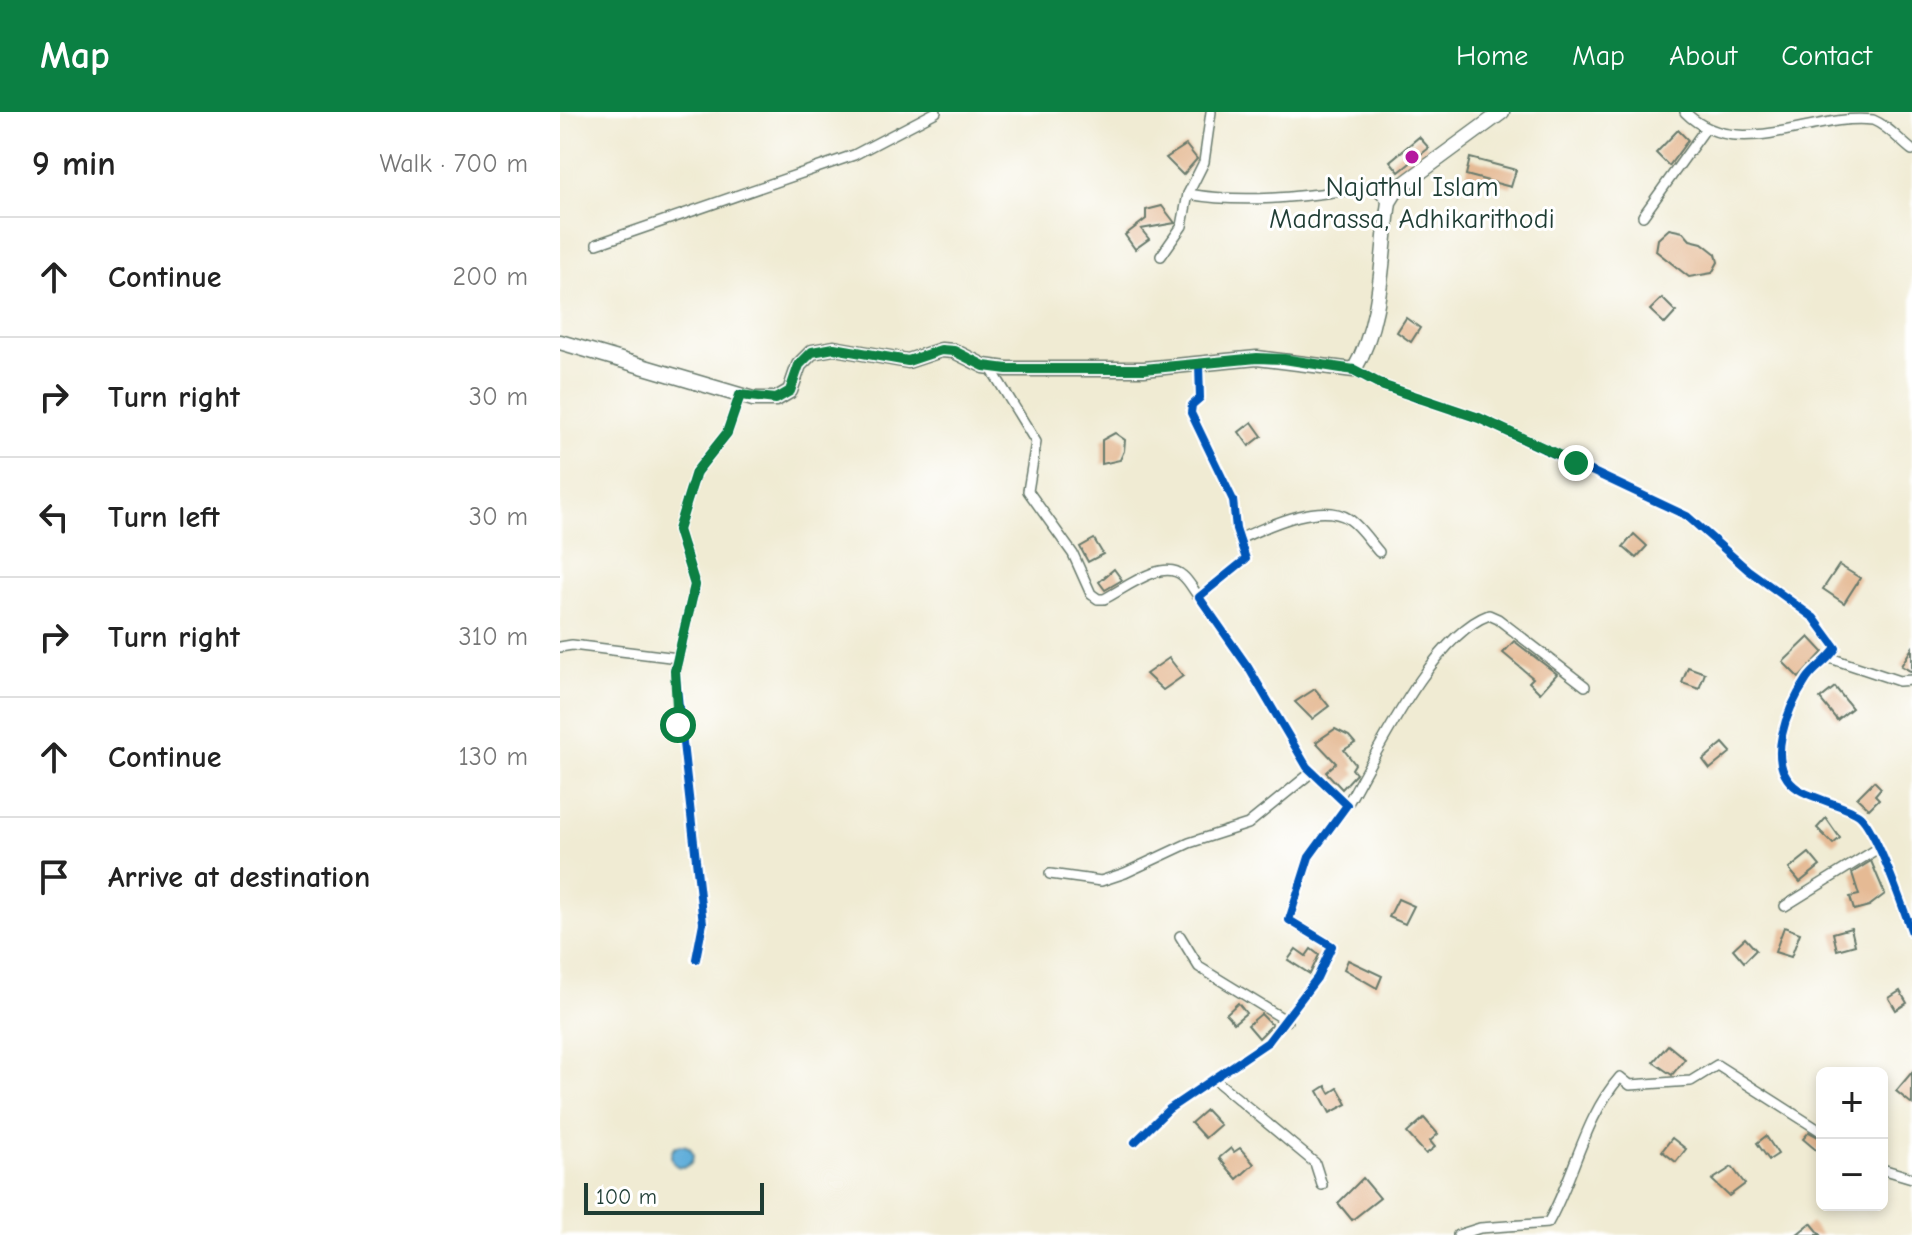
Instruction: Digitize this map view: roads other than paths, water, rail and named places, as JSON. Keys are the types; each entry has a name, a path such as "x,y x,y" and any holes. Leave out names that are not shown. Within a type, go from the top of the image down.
{"main road":[{"path":"560,342 740,395 776,399 790,391 799,365 812,352 834,348 908,361 941,350 954,351 990,367 1144,369 1257,358 1354,370 1364,353 1375,313 1389,202 1397,189 1502,112"}],"street":[{"path":"597,244 854,155 936,112"},
{"path":"1161,256 1182,226 1188,194 1204,162 1211,112"},
{"path":"1685,112 1706,128 1737,132 1843,114 1872,119 1912,150"},
{"path":"1643,216 1706,128"},
{"path":"1188,194 1223,200 1270,199 1374,187 1389,202"},
{"path":"1199,364 1200,398 1192,405 1191,413 1233,500 1239,539 1246,559 1199,597"},
{"path":"990,367 1036,442 1028,491 1073,554 1091,594 1104,599 1155,572 1168,570 1184,576 1248,667 1312,772 1347,805"},
{"path":"1354,370 1384,386 1479,418 1687,516 1748,570 1814,618 1836,648 1830,658 1809,676 1792,705 1781,741 1779,765 1795,788 1860,815 1894,881 1912,933"},
{"path":"696,959 703,923 678,725 675,671 695,585 678,530 696,472 727,433 740,395"},
{"path":"1239,539 1290,516 1333,514 1349,518 1379,552"},
{"path":"1135,1142 1169,1109 1233,1069 1268,1042 1317,978 1332,946 1289,920 1309,857 1347,805 1415,688 1471,621 1489,615 1498,619 1585,686"},
{"path":"560,647 572,645 678,658"},
{"path":"1830,658 1899,681 1912,680"},
{"path":"1050,874 1101,881 1125,873 1189,843 1248,824 1312,772"},
{"path":"1785,906 1877,849"},
{"path":"1180,936 1199,967 1287,1021"},
{"path":"1458,1235 1480,1228 1548,1223 1567,1190 1601,1099 1620,1077 1630,1085 1691,1081 1717,1065 1816,1128"},
{"path":"1214,1079 1315,1163 1322,1185"},
{"path":"1888,1171 1912,1178"}],"water":[{"path":"678,1145 686,1145 693,1156 686,1167 678,1167 671,1160 671,1152"}],"place":[{"name":"Najathul Islam Madrassa, Adhikarithodi","path":"1412,157"}]}
